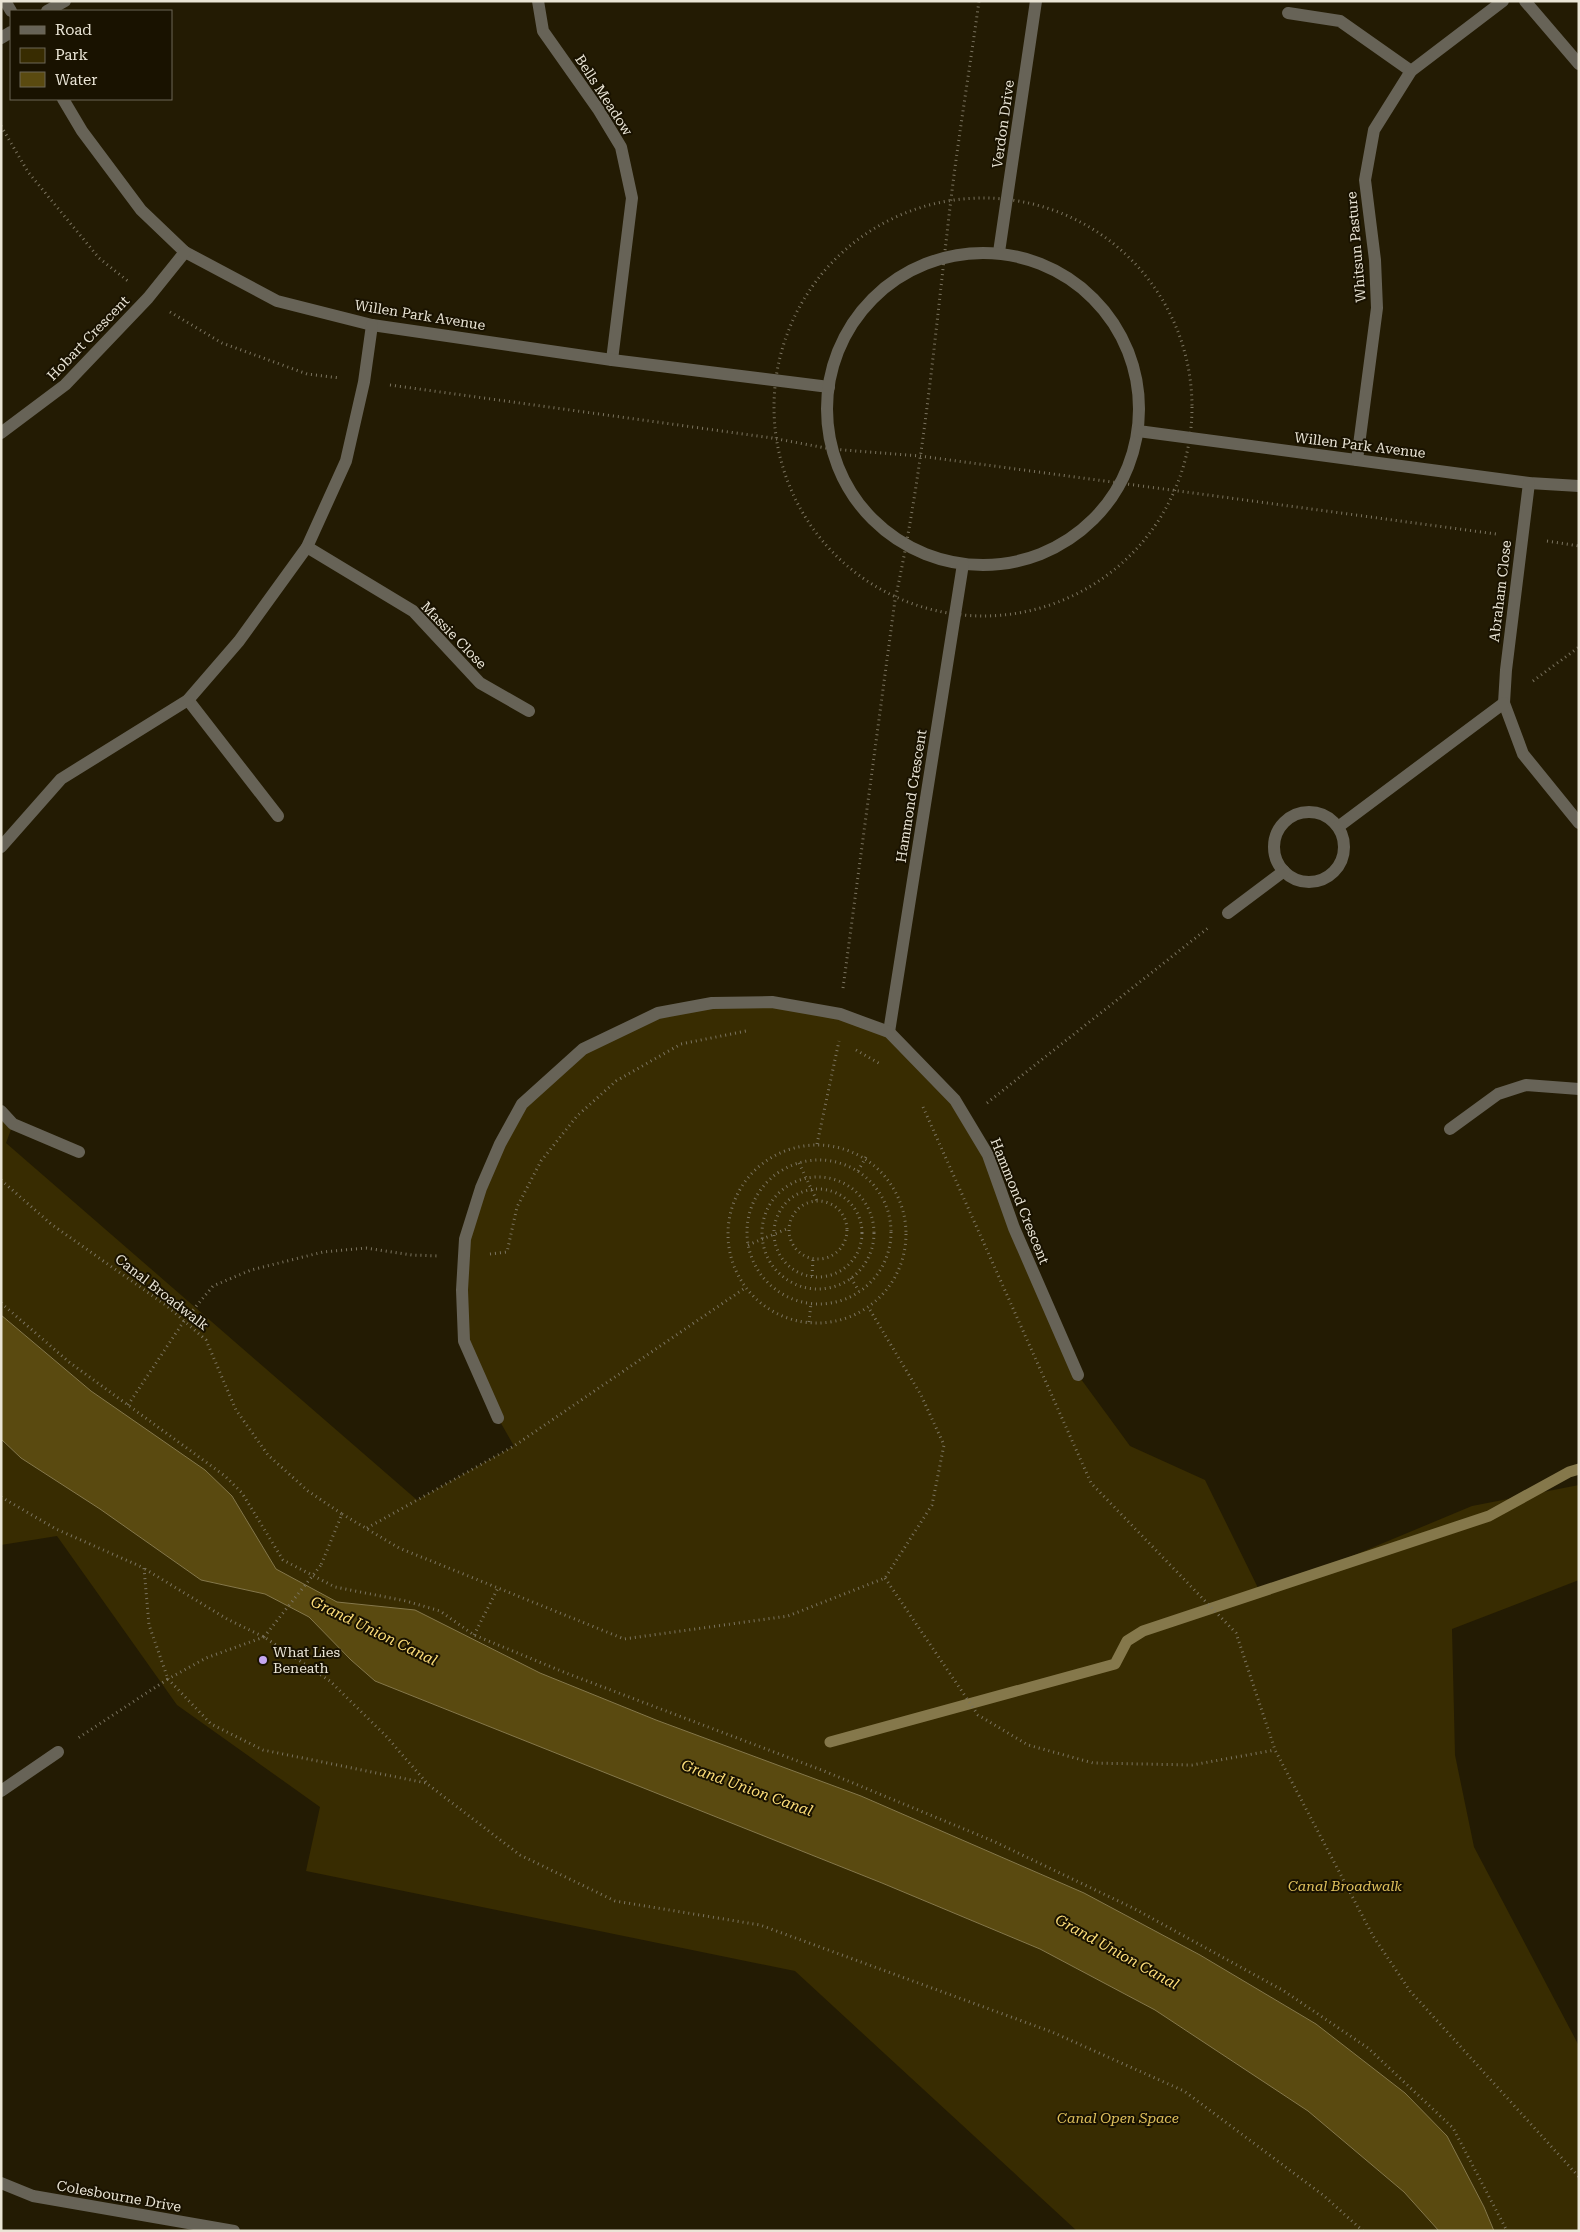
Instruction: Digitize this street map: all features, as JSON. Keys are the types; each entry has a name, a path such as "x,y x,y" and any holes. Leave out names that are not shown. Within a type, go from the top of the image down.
{"street":[{"path":"49,10 65,1"},
{"name":"Bells Meadow","path":"538,1 543,31 598,109 621,147 632,198 612,360"},
{"name":"Verdon Drive","path":"999,252 1036,1"},
{"name":"Whitsun Pasture","path":"1357,460 1377,308 1375,260 1366,180 1374,130 1411,71 1503,1"},
{"path":"1525,1 1579,64"},
{"path":"1288,13 1340,22 1411,71"},
{"name":"Willen Park Avenue","path":"64,100 82,131 141,210 185,252 277,301 372,325 612,360 829,387"},
{"name":"Hobart Crescent","path":"1,433 65,385 148,298 185,252"},
{"path":"999,252 1029,259 1073,281 1092,296 1109,315 1122,336 1132,359 1138,382 1140,407 1138,431 1134,451 1120,485 1094,518 1077,534 1050,550 1020,561 988,565 963,564 931,557 907,546 886,532 862,508 844,480 832,449 826,413 829,387 833,362 846,333 864,306 888,285 908,272 945,257 999,252"},
{"path":"1,847 61,779 188,700 239,640 307,547 346,461 364,382 372,325"},
{"name":"Willen Park Avenue","path":"1138,431 1528,483 1579,486"},
{"name":"Abraham Close","path":"1528,483 1506,670 1504,703 1523,754 1579,823"},
{"name":"Massie Close","path":"307,547 413,611 480,683 529,711"},
{"name":"Hammond Crescent","path":"889,1032 963,564"},
{"path":"188,700 278,816"},
{"path":"1338,827 1504,703"},
{"path":"1309,812 1320,813 1331,819 1338,827 1343,838 1342,860 1336,870 1326,878 1315,882 1304,882 1293,878 1284,871 1277,861 1274,850 1275,839 1287,819 1309,812"},
{"path":"1228,912 1284,871"},
{"name":"Hammond Crescent","path":"498,1418 464,1341 462,1290 465,1238 481,1188 500,1144 522,1104 583,1048 658,1013 712,1003 772,1002 840,1014 889,1032 955,1100 988,1155 1014,1228 1078,1374"},
{"path":"1450,1129 1498,1094 1526,1085 1579,1089"},
{"path":"1,1111 13,1124 78,1152"},
{"path":"1,1792 58,1752"},
{"name":"Colesbourne Drive","path":"1,2183 33,2196 234,2231"}],"path":[{"path":"817,1144 839,1040 840,1014 895,600 907,546 920,456 951,198 979,1"},
{"path":"1,126 28,172 99,258 148,298 222,343 307,374 772,438 832,449 920,456 1120,485 1179,491 1579,546"},
{"path":"951,198 1007,200 1057,215 1094,231 1126,254 1153,284 1175,318 1189,355 1197,394 1192,439 1179,491 1160,525 1134,553 1099,581 1054,604 994,616 956,614 895,600 852,572 818,535 793,491 772,438 771,381 778,347 812,282 881,223 951,198"},
{"path":"1504,703 1579,647"},
{"path":"967,1119 1228,912"},
{"path":"128,1405 184,1320 213,1286 251,1270 323,1252 366,1248 412,1255 464,1257 507,1252 517,1207 541,1161 577,1116 616,1082 681,1044 747,1030"},
{"path":"833,1037 887,1069"},
{"path":"920,1101 930,1118 1091,1483 1236,1633 1276,1750 1374,1936 1410,1991 1579,2177"},
{"path":"817,1144 866,1157 889,1178 905,1209 907,1243 896,1278 870,1310 841,1320 798,1322 769,1310 745,1288 731,1262 727,1222 738,1190 758,1165 791,1147 817,1144"},
{"path":"858,1172 866,1157"},
{"path":"815,1160 838,1162 858,1172 875,1186 887,1208 891,1233 886,1257 874,1279 854,1294 831,1303 811,1303 782,1294 763,1278 751,1257 748,1245 746,1235 749,1212 758,1192 773,1175 799,1163 815,1160"},
{"path":"799,1163 807,1178 810,1190 817,1201"},
{"path":"817,1176 836,1179 853,1188 866,1202 873,1219 875,1237 870,1255 861,1270 851,1278 829,1288 811,1289 793,1284 778,1273 767,1258 762,1240 763,1221 770,1203 782,1189 798,1180 817,1176"},
{"name":"Canal Broadwalk","path":"1,1180 51,1224 184,1320 206,1340 236,1410 268,1455 308,1491 398,1548 624,1639 788,1616 885,1578"},
{"path":"810,1190 829,1190 842,1196 856,1210 862,1231 860,1247 853,1260 841,1270 827,1276 812,1276 798,1272 786,1263 777,1250 774,1235 775,1221 781,1209 790,1198 802,1191 810,1190"},
{"path":"817,1201 835,1206 846,1221 847,1231 840,1249 824,1259 804,1256 796,1250 791,1242 789,1228 794,1214 800,1208 808,1202 817,1201"},
{"path":"748,1245 789,1228"},
{"path":"812,1276 814,1259"},
{"path":"851,1278 859,1291"},
{"path":"366,1528 514,1446 745,1288"},
{"path":"1,1303 69,1362 225,1476 242,1492 283,1560 335,1587 406,1601 440,1610 474,1635 644,1704 824,1771 993,1841 1135,1909 1284,1991 1368,2048 1453,2128 1507,2231"},
{"path":"809,1322 811,1303"},
{"path":"870,1310 921,1395 944,1445 932,1505 885,1578 978,1716 1028,1745 1092,1763 1192,1765 1276,1750"},
{"path":"1,1497 56,1528 144,1568 228,1619 264,1637 330,1681 385,1735 426,1782 520,1855 615,1901 760,1925 1052,2032 1184,2091 1323,2195 1363,2231"},
{"path":"58,1752 168,1680 206,1658 264,1637 321,1565 342,1514"},
{"path":"144,1568 149,1625 168,1680 211,1724 263,1750 426,1782"},
{"path":"474,1635 498,1588"}],"green space":[{"path":"772,1002 889,1032 967,1119 1078,1375 1130,1446 1205,1480 1261,1594 1472,1506 1579,1485 1579,1580 1452,1629 1455,1755 1474,1847 1579,2046 1579,2231 1494,2231 1484,2207 1447,2137 1316,2024 1200,1955 1084,1893 861,1796 656,1720 540,1673 415,1610 337,1602 276,1569 232,1496 91,1391 1,1315 1,1111 13,1124 6,1143 417,1500 514,1446 498,1418 464,1341 465,1239 522,1104 583,1049 658,1013"},
{"name":"Canal Open Space","path":"1,1440 21,1458 100,1509 201,1580 265,1594 309,1617 351,1660 375,1681 882,1883 1040,1949 1155,2010 1308,2111 1404,2192 1439,2231 1077,2231 795,1971 306,1871 320,1807 177,1705 57,1536 1,1545"}],"water":[{"name":"Grand Union Canal","path":"1,1315 91,1391 205,1470 232,1496 276,1569 337,1602 415,1610 540,1673 656,1720 861,1796 1084,1893 1200,1955 1316,2024 1405,2093 1447,2136 1484,2207 1494,2231 1439,2231 1404,2192 1308,2111 1155,2010 1040,1949 882,1883 375,1681 351,1660 309,1617 265,1594 201,1580 100,1509 21,1458 1,1439"}],"waterway":[{"path":"830,1742 1115,1664 1127,1641 1143,1631 1489,1516 1569,1472 1579,1469"}],"place":[{"name":"What Lies Beneath","path":"263,1660"}]}
